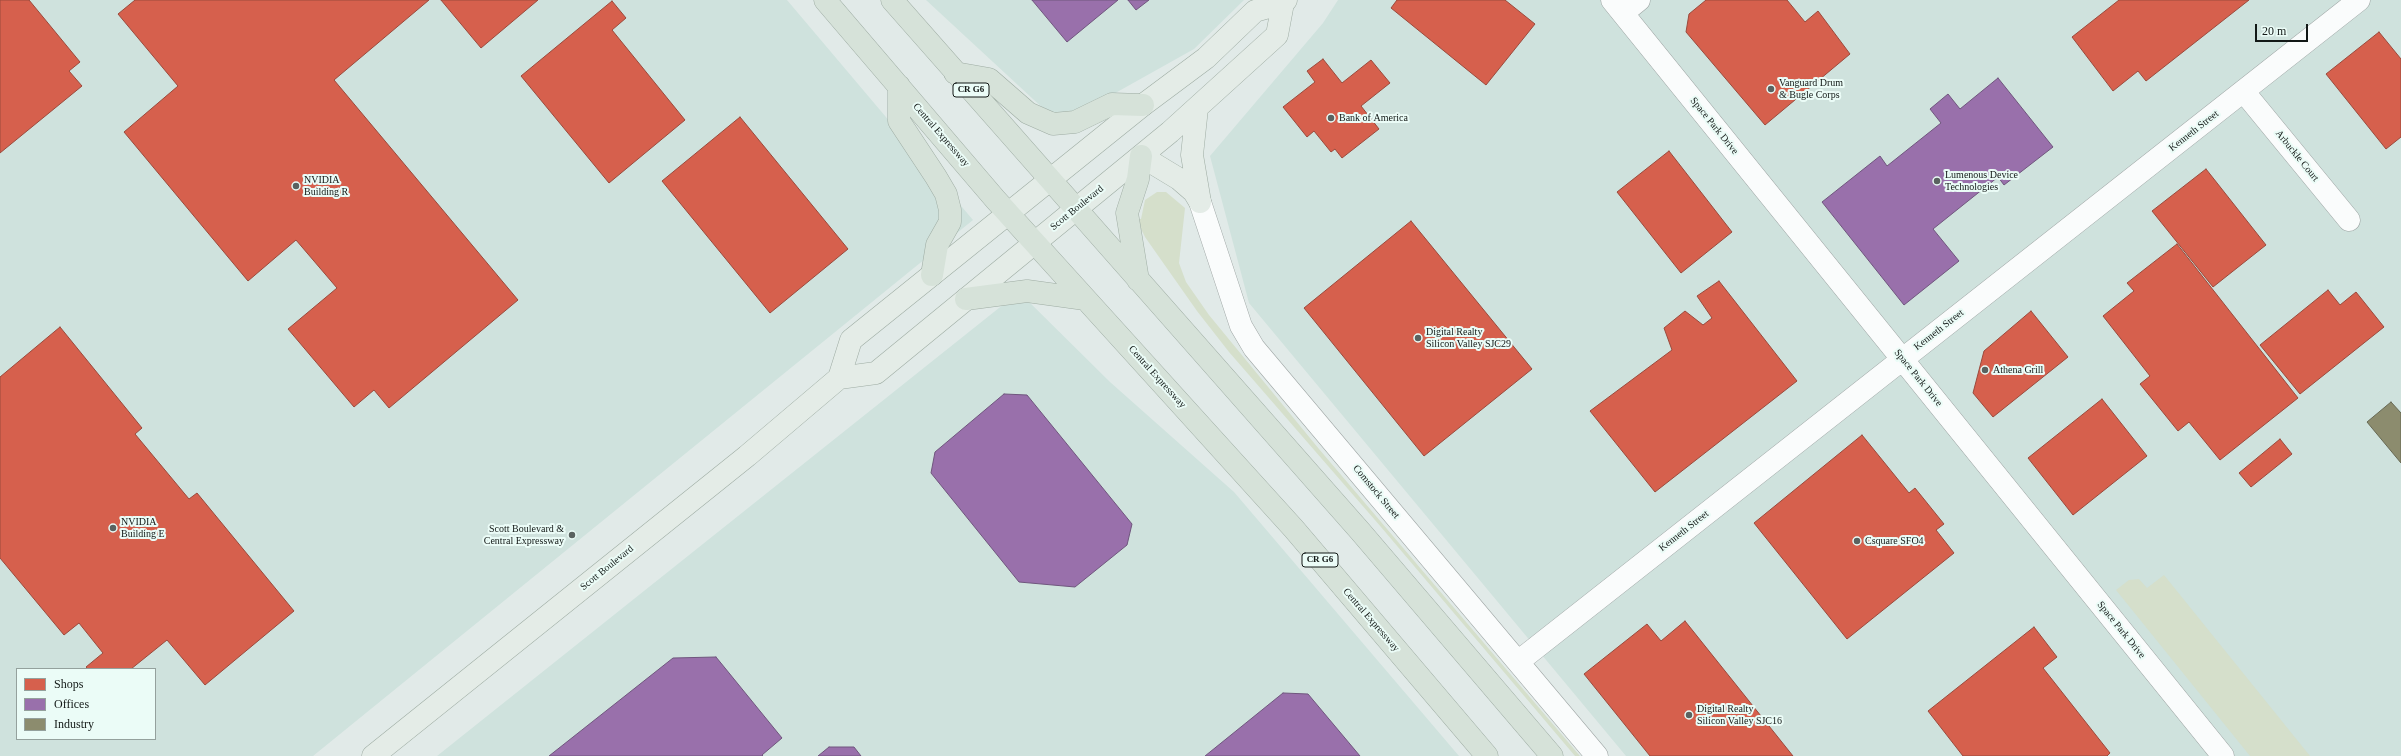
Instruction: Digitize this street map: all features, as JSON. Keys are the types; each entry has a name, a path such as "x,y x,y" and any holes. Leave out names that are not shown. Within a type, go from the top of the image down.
{"highway":[{"name":"Central Expressway","path":"825,0 1008,213 1294,529 1487,756"},
{"name":"CR G6","path":"892,0 1075,210 1360,531 1552,756"},
{"path":"955,73 989,78 1028,113 1053,124 1075,122 1112,104 1143,105"},
{"path":"899,86 899,121 946,194 950,210 950,222 937,245 932,275"},
{"path":"1138,280 1127,212 1138,179 1141,156"},
{"path":"966,299 1027,291 1085,299"}],"main road":[{"name":"Scott Boulevard","path":"373,756 732,468 840,378 876,373 1141,156 1197,108 1277,35 1284,2 1255,11 1206,58 1143,105 851,340 840,378"},
{"path":"1197,108 1192,155 1200,202"},
{"path":"1141,156 1179,179 1194,192 1200,202"}],"street":[{"path":"1618,7 1640,0"},
{"name":"Kenneth Street","path":"1518,661 1902,358 2244,92 2359,0"},
{"name":"Space Park Drive","path":"1618,7 2223,756"},
{"name":"Arbuckle Court","path":"2244,92 2349,220"},
{"name":"Comstock Street","path":"1200,202 1241,326 1254,348 1597,756"}],"shaded area":[{"path":"0,0 787,0 973,220 313,756 0,756"},
{"path":"926,0 1244,0 1194,49 1060,124"},
{"path":"1338,0 2401,0 2401,756 1626,756 1249,303 1210,156 1323,23"},
{"path":"1019,292 1110,382 1234,492 1459,756 437,756"}],"green space":[{"path":"1157,192 1166,192 1185,208 1179,263 1186,282 1209,315 1319,449 1580,756 1575,756 1381,527 1229,352 1197,311 1145,237 1136,219 1141,219 1145,200"},
{"path":"2164,575 2310,756 2250,756 2116,590 2129,580 2139,579 2147,588"}],"building: Shops":[{"path":"0,0 29,0 80,62 69,71 82,86 0,153"},
{"name":"NVIDIA Building R","path":"135,0 429,0 334,80 518,300 389,408 374,390 354,407 288,329 337,288 296,240 248,281 124,132 178,86 118,14"},
{"path":"441,0 538,0 481,48"},
{"path":"1397,0 1505,0 1535,24 1486,85 1391,8"},
{"name":"Vanguard Drum & Bugle Corps","path":"1706,0 1787,0 1805,22 1818,11 1850,54 1765,125 1686,32 1689,14"},
{"path":"2119,0 2249,0 2146,81 2138,71 2113,91 2072,37"},
{"path":"612,1 626,18 612,30 685,120 609,183 521,76"},
{"path":"2379,32 2401,59 2401,137 2386,149 2326,74"},
{"name":"Bank of America","path":"1323,59 1342,83 1371,60 1390,83 1361,106 1379,129 1342,158 1335,149 1331,152 1314,131 1307,137 1283,107 1315,82 1307,71"},
{"path":"740,117 848,249 770,313 662,181"},
{"path":"1669,151 1732,232 1681,273 1617,192"},
{"path":"2206,169 2266,245 2213,287 2152,211"},
{"name":"Digital Realty Silicon Valley SJC29","path":"1411,221 1532,369 1424,456 1304,308"},
{"path":"2177,244 2298,398 2220,460 2189,422 2178,431 2140,384 2150,376 2103,316 2134,291 2127,283"},
{"path":"1719,281 1797,381 1655,492 1590,411 1672,350 1664,328 1685,311 1703,325 1712,318 1697,296"},
{"path":"2328,290 2340,305 2356,292 2384,327 2300,394 2260,345"},
{"path":"2031,311 2068,357 1993,417 1973,393 1984,351"},
{"name":"NVIDIA Building E","path":"60,327 142,428 135,434 189,499 197,493 294,611 205,685 167,640 132,668 87,668 86,667 103,653 79,623 64,635 0,558 0,377"},
{"path":"2102,399 2147,456 2073,515 2028,458"},
{"name":"Csquare SFO4","path":"1862,435 1909,493 1915,488 1944,524 1936,530 1954,553 1847,639 1754,523"},
{"path":"2280,439 2292,454 2251,487 2239,473"},
{"name":"Digital Realty Silicon Valley SJC16","path":"1685,621 1793,756 1650,756 1584,674 1647,624 1661,641"},
{"path":"2034,627 2057,657 2043,668 2110,753 2107,756 1963,756 1928,711"}],"building: Offices":[{"path":"1032,0 1118,0 1067,42"},
{"path":"1128,0 1149,0 1136,10"},
{"path":"1998,78 2053,147 2004,185 1998,177 1933,229 1959,261 1904,305 1822,202 1880,156 1887,166 1941,123 1930,109 1948,94 1960,109"},
{"path":"1004,394 1027,395 1132,524 1127,545 1075,587 1019,582 931,473 935,452"},
{"path":"716,657 782,738 762,755 763,756 549,756 673,658"},
{"path":"1283,693 1308,694 1360,756 1205,756"},
{"path":"829,747 854,747 861,756 818,756"}],"building: Industry":[{"path":"2391,402 2401,413 2401,463 2367,422"}],"place":[{"name":"Vanguard Drum & Bugle Corps","path":"1771,89"},
{"name":"Bank of America","path":"1331,118"},
{"name":"Lumenous Device Technologies","path":"1937,181"},
{"name":"NVIDIA Building R","path":"296,186"},
{"name":"Digital Realty Silicon Valley SJC29","path":"1418,338"},
{"name":"Athena Grill","path":"1985,370"},
{"name":"NVIDIA Building E","path":"113,528"},
{"name":"Scott Boulevard & Central Expressway","path":"572,535"},
{"name":"Csquare SFO4","path":"1857,541"},
{"name":"Digital Realty Silicon Valley SJC16","path":"1689,715"}]}
